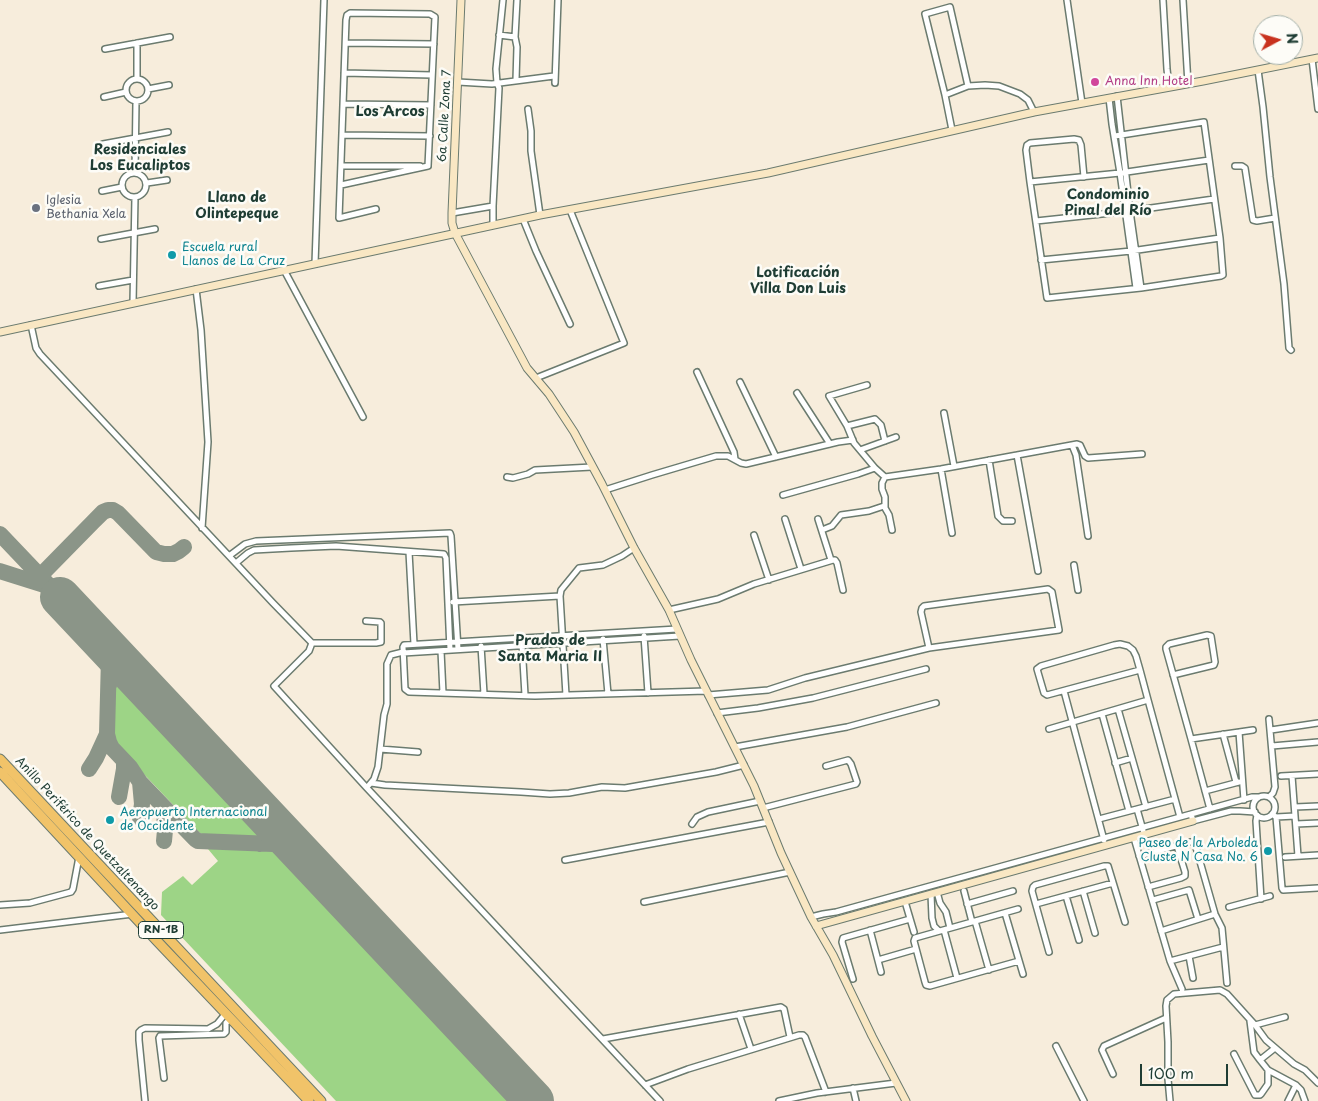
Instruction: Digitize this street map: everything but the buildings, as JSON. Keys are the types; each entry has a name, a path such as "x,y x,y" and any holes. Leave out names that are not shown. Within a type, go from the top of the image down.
{"highway":[{"name":"Anillo Periférico de Quetzaltenango","path":"1,761 321,1101"},
{"name":"Anillo Periférico de Quetzaltenango","path":"0,772 310,1101"}],"street":[{"path":"315,264 324,0"},
{"name":"6a Calle Zona 7","path":"461,0 452,213 455,233 522,360 550,394 561,411 669,610 707,693 744,765 811,917 833,955 906,1101"},
{"path":"493,225 500,88 497,83 496,69 502,0"},
{"path":"516,80 517,47 515,36 517,0"},
{"path":"555,82 558,0"},
{"path":"1067,0 1082,103"},
{"path":"1163,0 1169,87"},
{"path":"1183,0 1188,84"},
{"path":"952,130 925,14 950,8 968,86"},
{"path":"376,209 339,218 344,73 347,17 349,14 355,12 432,14 435,18 428,166"},
{"path":"500,35 515,36"},
{"path":"104,49 170,37"},
{"path":"137,43 137,79"},
{"path":"346,43 434,44"},
{"path":"0,332 540,215 768,173 1034,112 1188,84 1315,58 1318,109"},
{"path":"1258,70 1284,284 1290,350"},
{"path":"344,73 432,76"},
{"path":"458,82 492,84 554,76"},
{"path":"137,79 143,81 148,89 145,98 136,102 130,99 126,92 128,83 137,79"},
{"path":"148,89 169,85"},
{"path":"945,94 968,86 992,85 1014,90 1028,100 1034,112"},
{"path":"104,96 126,92"},
{"path":"1117,96 1123,173 1139,288"},
{"path":"1109,98 1114,136 1123,173"},
{"path":"135,172 136,102"},
{"path":"343,104 431,105"},
{"path":"528,110 531,151 540,215"},
{"path":"1111,114 1119,113"},
{"path":"1084,177 1079,140 1039,142 1028,144 1026,147 1046,298 1139,288 1223,276 1220,238 1204,122 1114,136"},
{"path":"103,144 168,132"},
{"path":"342,135 430,136"},
{"path":"1030,182 1123,173 1209,160"},
{"path":"341,166 428,166"},
{"path":"341,185 428,166"},
{"path":"1235,166 1245,168 1254,220 1276,218"},
{"path":"135,172 144,177 147,183 142,195 135,197 126,194 122,187 124,177 135,172"},
{"path":"147,183 167,180"},
{"path":"102,191 122,187"},
{"path":"133,303 135,197"},
{"path":"1036,221 1214,199"},
{"path":"452,213 493,206"},
{"path":"536,378 624,343 570,210"},
{"path":"523,219 570,324"},
{"path":"101,239 155,229"},
{"path":"1041,260 1220,238"},
{"path":"284,270 363,417"},
{"path":"99,286 133,280"},
{"path":"196,290 208,442 202,528"},
{"path":"31,325 36,348 40,354 312,643 380,642 381,623 366,622"},
{"path":"697,372 734,452 735,459"},
{"path":"740,382 776,457"},
{"path":"867,385 829,396 860,450 875,468 886,477 1078,444 1088,458 1142,454"},
{"path":"797,393 830,444"},
{"path":"944,413 954,466"},
{"path":"847,426 875,419 880,425 885,441"},
{"path":"860,450 896,436"},
{"path":"605,490 716,456 728,456 746,464 853,440"},
{"path":"1072,445 1076,455 1088,536"},
{"path":"1016,454 1038,571"},
{"path":"989,460 998,516 1003,521 1012,521"},
{"path":"507,477 513,478 535,470 592,467"},
{"path":"782,495 875,468"},
{"path":"941,469 952,533"},
{"path":"886,477 882,486 885,500 884,506 889,515 892,530"},
{"path":"822,530 832,526 841,516 884,506"},
{"path":"785,519 802,569"},
{"path":"818,519 831,560"},
{"path":"229,556 245,544 256,541 450,533 458,650"},
{"path":"754,534 769,580"},
{"path":"336,538 336,546"},
{"path":"345,538 345,547"},
{"path":"290,540 291,548"},
{"path":"236,563 254,550 336,546 445,555 450,650"},
{"path":"566,695 560,596 562,588 580,568 604,565 634,548"},
{"path":"409,552 414,644"},
{"path":"669,610 723,598 754,584 831,560 835,560 837,563 843,590"},
{"path":"1074,565 1078,590"},
{"path":"403,650 405,689 409,692 525,696 768,690 805,678 928,648 1058,630 1052,592 1048,589 924,606 921,612 928,648"},
{"path":"448,602 560,596"},
{"path":"366,787 371,783 378,768 387,704 387,664 391,655 414,644 644,630 679,633"},
{"path":"644,630 648,693"},
{"path":"603,633 608,694"},
{"path":"403,650 441,651 563,644 644,638 679,633"},
{"path":"1174,675 1214,665 1211,636 1207,635 1167,646 1174,675 1210,809"},
{"path":"522,638 525,696"},
{"path":"481,641 484,694"},
{"path":"312,643 309,651 274,686 660,1101"},
{"path":"1140,670 1049,695 1045,694 1037,670 1038,667 1117,644 1128,646 1133,650 1140,670 1180,817"},
{"path":"441,651 444,693"},
{"path":"717,713 813,698 926,669"},
{"path":"1064,691 1104,842"},
{"path":"1049,729 1148,700"},
{"path":"735,747 847,727 936,703"},
{"path":"1118,709 1146,807"},
{"path":"1102,714 1129,811"},
{"path":"1269,719 1274,787 1273,793 1269,797"},
{"path":"1271,730 1318,723"},
{"path":"1191,739 1253,730"},
{"path":"1239,732 1239,782"},
{"path":"1223,734 1244,800"},
{"path":"1272,746 1318,742"},
{"path":"380,750 418,752"},
{"path":"1115,763 1132,758"},
{"path":"692,824 697,817 708,812 762,804 856,784 851,764 848,760 826,766"},
{"path":"371,783 556,794 604,787 625,788 723,771 744,765"},
{"path":"1281,776 1318,774"},
{"path":"1292,776 1298,856"},
{"path":"1205,791 1239,782"},
{"path":"816,926 1104,842 1134,838 1144,831 1180,817 1192,818 1210,809 1252,797 1269,797 1275,805 1274,816 1282,888 1285,891 1318,888"},
{"path":"1259,797 1253,805 1256,814 1261,899"},
{"path":"1099,819 1175,799"},
{"path":"1295,807 1318,806"},
{"path":"1137,809 1144,831"},
{"path":"811,917 844,910 1192,818 1240,810 1266,818 1295,816"},
{"path":"564,860 768,822"},
{"path":"1296,824 1318,823"},
{"path":"1134,838 1170,961 1182,989"},
{"path":"1139,856 1190,842 1195,844 1215,914 1222,928 1227,983"},
{"path":"1148,887 1185,876 1178,846"},
{"path":"1285,857 1318,855"},
{"path":"0,905 30,903 71,892 79,856"},
{"path":"1049,952 1032,891 1033,886 1107,865 1125,922"},
{"path":"644,902 790,872"},
{"path":"1036,904 1113,883"},
{"path":"967,904 1013,890"},
{"path":"1153,900 1189,890 1198,919"},
{"path":"964,891 989,970"},
{"path":"1083,891 1095,933"},
{"path":"934,893 932,918 934,926 944,930"},
{"path":"934,893 946,912 944,930 957,978"},
{"path":"1066,896 1079,940"},
{"path":"1229,907 1270,896"},
{"path":"906,905 914,932"},
{"path":"1018,909 915,938 914,941 926,985 930,986 1019,961"},
{"path":"1005,913 1023,974"},
{"path":"0,930 133,914"},
{"path":"1161,931 1215,914"},
{"path":"853,979 842,939 910,919"},
{"path":"870,930 881,972"},
{"path":"1170,961 1223,947"},
{"path":"878,960 916,949"},
{"path":"1189,956 1193,978"},
{"path":"1170,1101 1166,1000 1174,994 1220,990 1227,994 1266,1040 1294,1064 1305,1070 1318,1083"},
{"path":"603,1039 782,1006 790,1037"},
{"path":"739,1014 751,1049"},
{"path":"164,1078 160,1036 224,1034 226,1032 228,1016"},
{"path":"145,1101 139,1032 145,1028 208,1028 228,1016"},
{"path":"1255,1025 1284,1017"},
{"path":"1113,1074 1102,1050 1104,1046 1166,1018"},
{"path":"1250,1020 1254,1052 1268,1070 1296,1085 1301,1090 1305,1101"},
{"path":"645,1084 688,1068 790,1037 803,1035 826,1092"},
{"path":"1056,1046 1084,1101"},
{"path":"1260,1060 1275,1048"},
{"path":"1234,1054 1255,1095 1260,1095 1268,1084 1268,1070"},
{"path":"779,1101 826,1092 896,1083"},
{"path":"1288,1101 1296,1085"},
{"path":"853,1088 856,1101"}],"green space":[{"path":"121,683 130,685 260,823 262,829 260,835 254,838 203,835 118,747 114,730 115,691 116,687"},
{"path":"208,849 275,849 284,851 295,860 521,1101 336,1101 161,915 162,892 183,876 192,885 218,861"}],"taxiway":[{"path":"40,576 103,512 108,510 118,513 156,552 173,554 184,547"},
{"path":"0,534 60,597"},
{"path":"0,571 47,586"},
{"path":"101,642 109,657 107,734 109,742 140,782 198,841 284,846 299,853 312,866"},
{"path":"109,685 112,677 117,675 123,674 138,680"},
{"path":"89,769 107,734"},
{"path":"119,797 124,761"},
{"path":"140,782 142,804 140,818"},
{"path":"164,807 164,841"},
{"path":"260,844 269,840 272,834 270,824 264,815"}],"runway":[{"path":"60,597 534,1101"}],"place":[{"name":"Anna Inn Hotel","path":"1095,82"},
{"name":"Iglesia Bethania Xela","path":"36,208"},
{"name":"Escuela rural Llanos de La Cruz","path":"172,255"},
{"name":"Aeropuerto Internacional de Occidente","path":"110,820"},
{"name":"Paseo de la Arboleda Cluste N Casa No. 6","path":"1268,851"}],"district":[{"name":"Los Arcos","path":"390,112"},
{"name":"Residenciales Los Eucaliptos","path":"140,158"},
{"name":"Condominio Pinal del Río","path":"1108,204"},
{"name":"Llano de Olintepeque","path":"237,206"},
{"name":"Lotificación Villa Don Luis","path":"798,282"},
{"name":"Prados de Santa Maria II","path":"550,650"}]}
